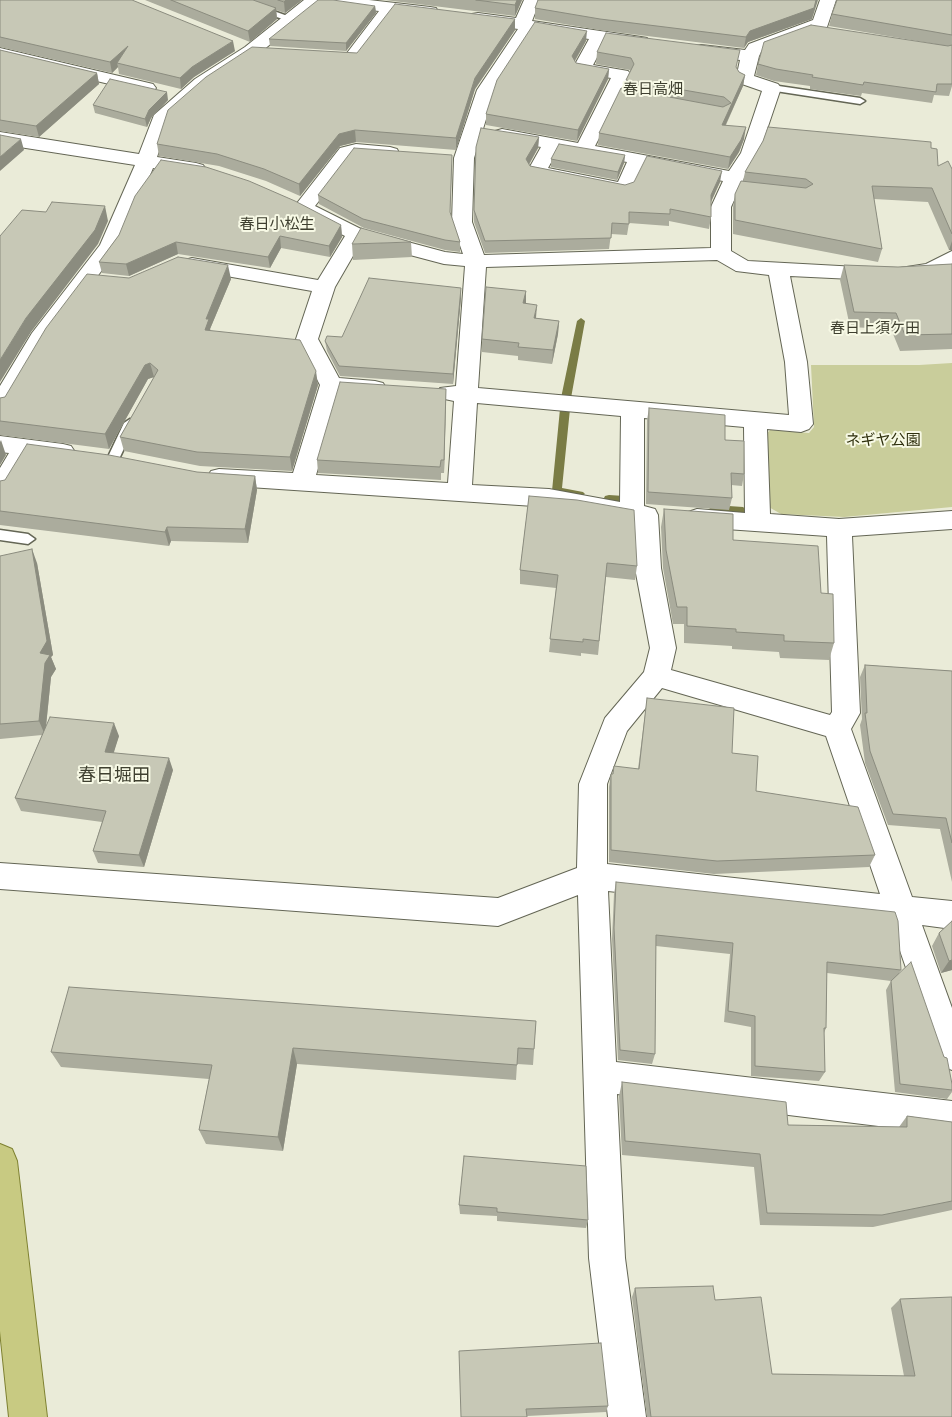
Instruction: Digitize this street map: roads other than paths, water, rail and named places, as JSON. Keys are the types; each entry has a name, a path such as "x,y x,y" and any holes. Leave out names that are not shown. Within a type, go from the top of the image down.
{"main road":[{"path":"0,1161 28,1417"}],"street":[{"path":"0,405 40,338 94,280 146,163 161,118 200,83 251,51 314,0"},
{"path":"325,0 447,14"},
{"path":"459,492 476,261 462,222 464,158 486,90 526,24 532,0"},
{"path":"721,254 721,207 734,186 750,153 772,88 745,79 750,56 755,48 821,23 828,0"},
{"path":"305,56 352,58 391,7"},
{"path":"466,16 656,44"},
{"path":"808,29 836,32"},
{"path":"584,149 617,95 622,75 582,68 599,37"},
{"path":"234,44 251,51 277,54"},
{"path":"684,48 750,56"},
{"path":"0,54 185,97"},
{"path":"473,130 638,159 734,186"},
{"path":"0,138 211,172"},
{"path":"552,144 537,172 624,189 638,159"},
{"path":"405,154 356,150 347,152 296,204 356,234 437,256 476,261 721,254 743,266 894,275 932,269 952,257"},
{"path":"444,157 464,158"},
{"path":"302,482 331,385 308,339 324,287 356,234"},
{"path":"170,265 178,262 324,287"},
{"path":"427,392 801,424 796,362 778,268"},
{"path":"331,385 398,390"},
{"path":"627,1417 607,1258 602,1076 592,876 593,784 615,726 656,676 663,648 648,568 654,515 632,409"},
{"path":"755,420 758,523"},
{"path":"0,444 105,458"},
{"path":"0,487 25,447"},
{"path":"200,476 549,498 654,515 838,528 952,520"},
{"path":"838,528 846,713 837,728 899,910 952,1054"},
{"path":"656,676 837,728"},
{"path":"0,876 498,912 592,876 952,915"},
{"path":"602,1076 952,1118"}],"lane":[{"path":"234,0 291,19"},
{"path":"772,88 860,101"},
{"path":"105,458 136,414"},
{"path":"0,535 28,539"}],"waterway":[{"path":"566,398 581,321"},
{"path":"565,409 557,491 580,494"},
{"path":"609,498 624,499"},
{"path":"714,509 743,511"}],"district":[{"name":"春日高畑","path":"653,90"},
{"name":"春日小松生","path":"277,225"},
{"name":"春日上須ケ田","path":"875,329"},
{"name":"春日堀田","path":"114,777"}],"park label":[{"name":"ネギヤ公園","path":"883,441"}]}
